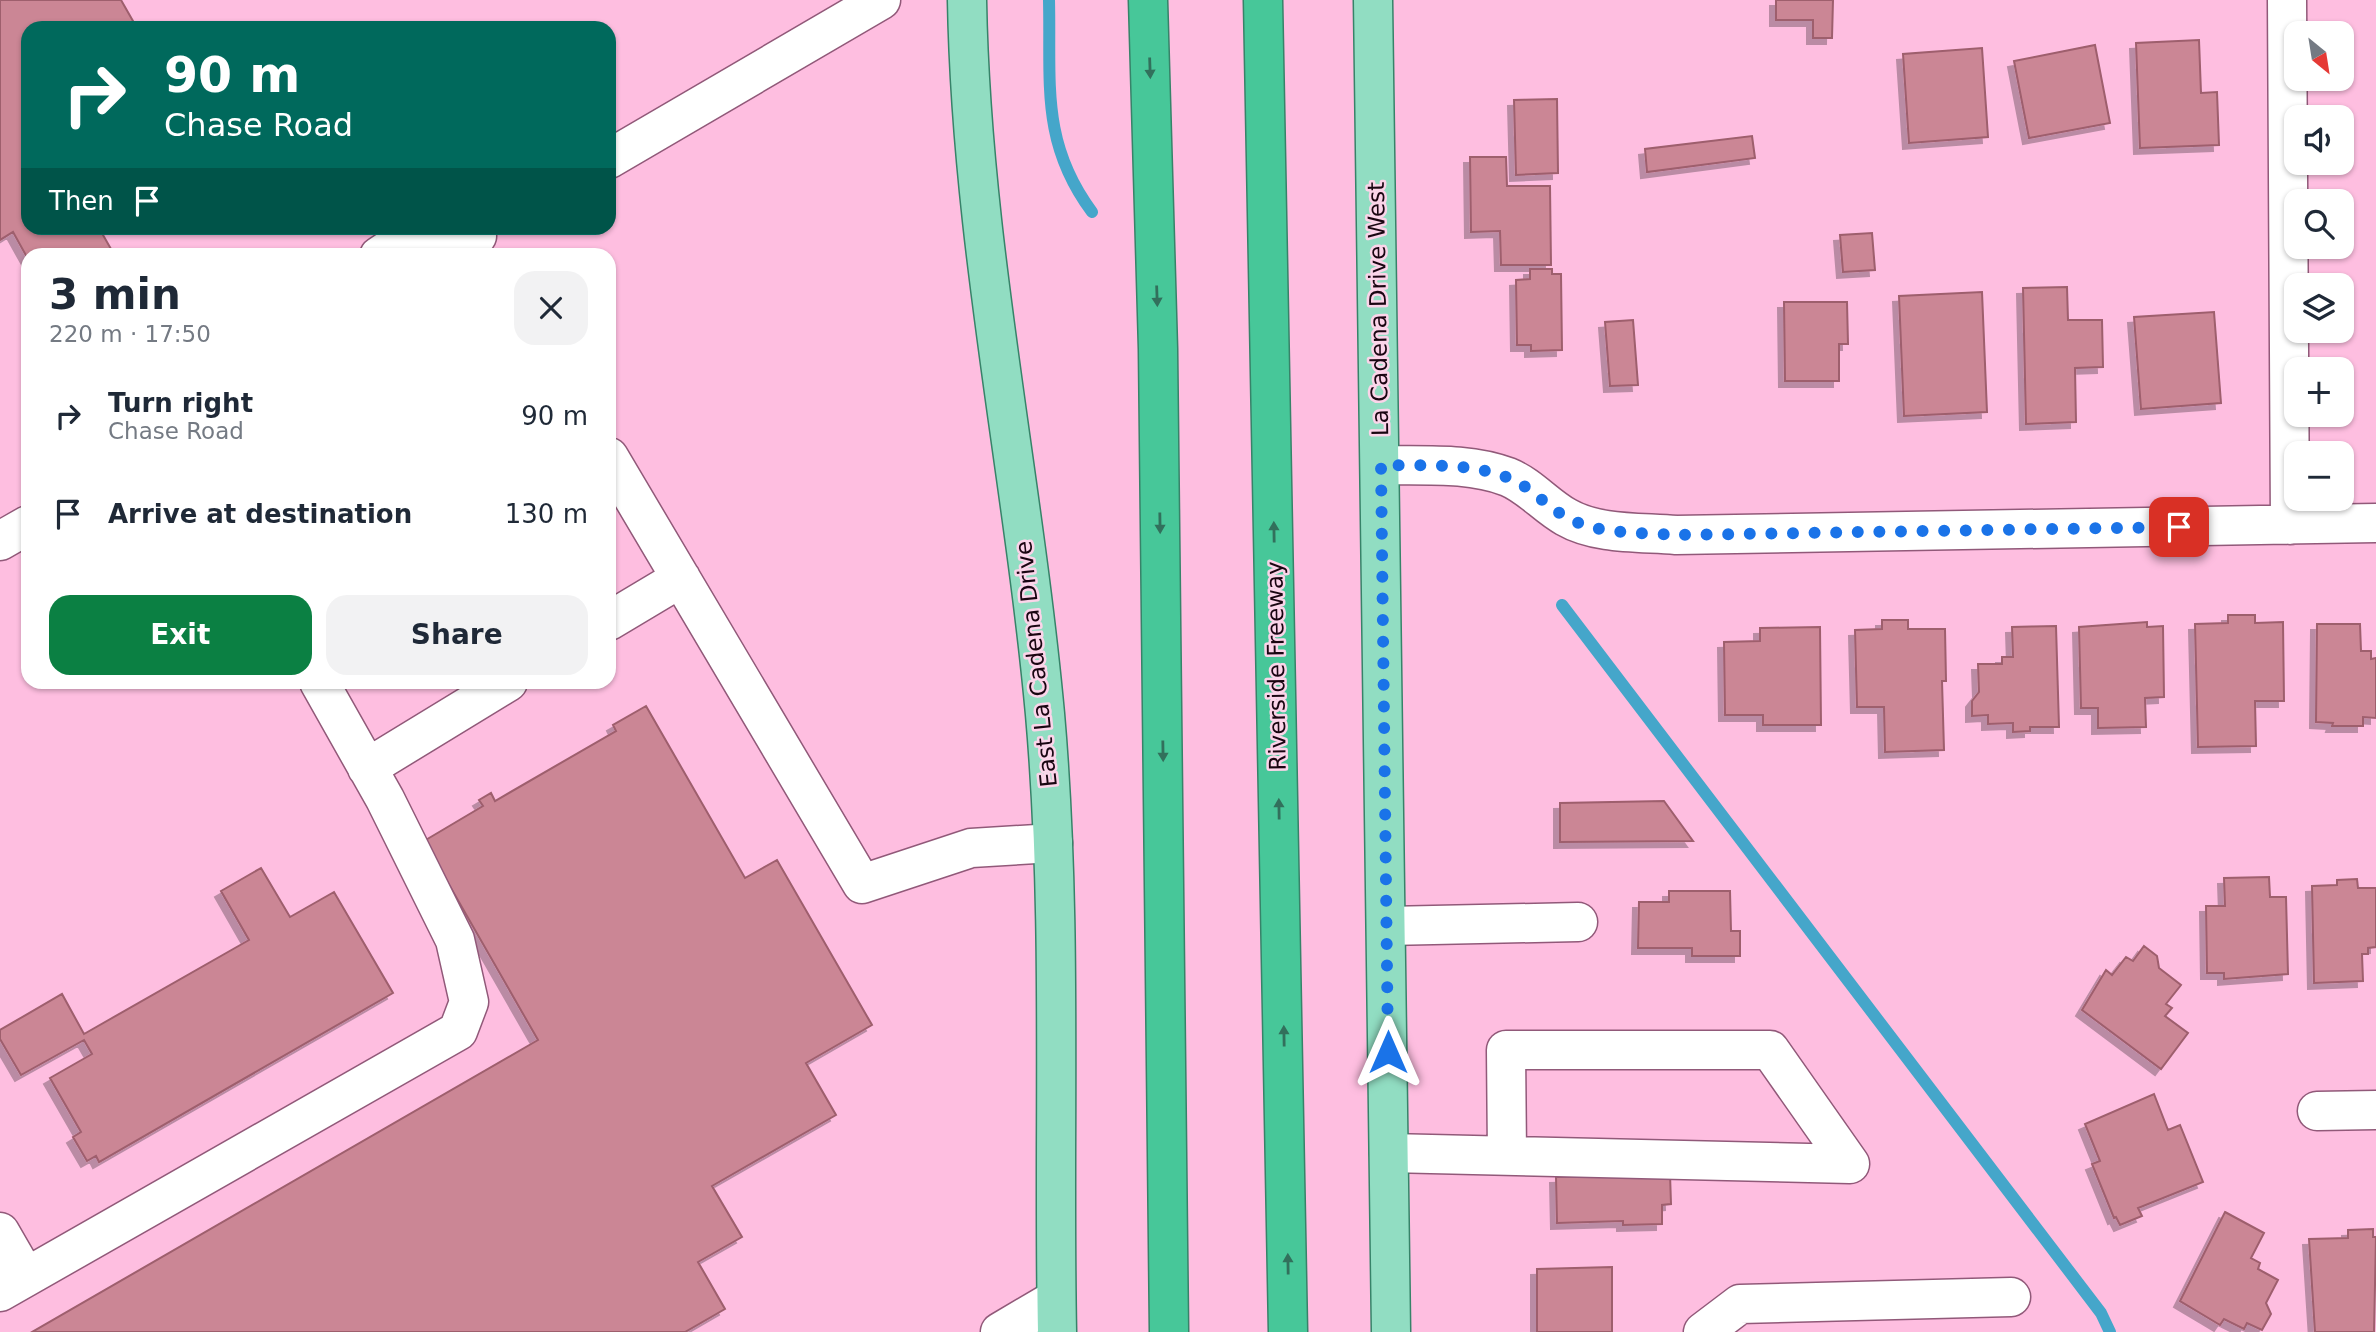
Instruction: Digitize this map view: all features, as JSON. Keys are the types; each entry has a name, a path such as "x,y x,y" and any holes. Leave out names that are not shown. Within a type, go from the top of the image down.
{"highway":[{"path":"1147,0 1158,349 1169,1332"},
{"name":"Riverside Freeway","path":"1263,0 1288,1332"}],"main road":[{"name":"East La Cadena Drive","path":"967,0 968,70 985,244 1044,710 1053,843 1057,1316"},
{"name":"La Cadena Drive West","path":"1373,0 1391,1332"}],"street":[{"path":"616,155 881,0"},
{"path":"2287,0 2290,525"},
{"path":"391,248 486,240"},
{"path":"1381,465 1458,467 1486,471 1511,478 1555,511 1590,527 1676,535 2376,523"},
{"path":"616,469 862,884 971,848 1053,843"},
{"path":"0,541 21,529"},
{"path":"616,617 681,578"},
{"path":"0,1232 13,1285 458,1031 469,1002 454,940 367,768 322,689"},
{"path":"367,768 497,689"},
{"path":"1387,926 1578,922"},
{"path":"1388,1153 1850,1164 1770,1050 1506,1049 1507,1155"},
{"path":"2317,1111 2376,1110"},
{"path":"1703,1332 1740,1304 2011,1297"},
{"path":"1000,1332 1057,1316"}],"building":[{"path":"0,0 121,0 133,21 21,21 21,235 103,235 110,248 22,248 13,232 0,240"},
{"path":"1776,0 1833,0 1832,38 1813,38 1813,20 1776,20"},
{"path":"2199,40 2201,93 2217,92 2219,145 2140,148 2136,43"},
{"path":"2095,45 2110,123 2029,138 2014,61"},
{"path":"1982,48 1988,137 1909,143 1903,54"},
{"path":"1557,99 1558,173 1516,175 1514,100"},
{"path":"1752,136 1755,158 1647,172 1645,149"},
{"path":"1470,157 1506,157 1507,186 1550,186 1551,265 1501,265 1500,231 1471,232"},
{"path":"1872,233 1875,270 1843,272 1840,235"},
{"path":"1530,269 1552,269 1552,274 1561,274 1562,350 1531,351 1531,345 1517,345 1516,280 1530,279"},
{"path":"2067,287 2068,320 2102,320 2103,367 2075,368 2076,422 2026,424 2023,288"},
{"path":"1982,292 1987,412 1904,416 1899,296"},
{"path":"1784,302 1847,302 1848,344 1839,344 1839,381 1785,381"},
{"path":"2214,312 2221,403 2141,409 2134,317"},
{"path":"1633,320 1638,385 1610,386 1605,322"},
{"path":"2228,615 2255,615 2255,623 2283,622 2284,701 2255,701 2256,746 2198,747 2195,624 2228,623"},
{"path":"1882,620 1908,620 1908,629 1945,629 1946,681 1942,681 1944,750 1885,752 1884,707 1857,707 1855,630 1882,629"},
{"path":"2147,622 2147,627 2163,626 2164,697 2145,698 2146,727 2098,728 2098,708 2081,708 2079,627"},
{"path":"2317,624 2360,624 2361,651 2371,651 2371,659 2376,658 2376,718 2363,717 2363,726 2332,726 2333,723 2316,722"},
{"path":"2056,626 2059,727 2030,727 2030,731 2013,732 2013,723 1988,724 1988,715 1972,716 1972,701 1979,692 1978,664 2002,664 2002,657 2013,657 2012,627"},
{"path":"1820,627 1821,725 1763,725 1763,715 1725,715 1724,642 1760,641 1760,628"},
{"path":"646,706 745,878 777,860 872,1025 806,1063 836,1115 712,1186 742,1237 698,1262 725,1309 685,1332 32,1332 538,1040 424,841 483,806 479,800 491,793 495,801 616,731 613,725"},
{"path":"1664,801 1693,841 1560,842 1560,803"},
{"path":"261,868 290,917 334,892 393,993 99,1162 96,1156 87,1161 73,1137 81,1132 50,1078 92,1054 84,1040 21,1075 0,1039 0,1030 62,994 84,1034 249,940 221,891"},
{"path":"2269,877 2270,897 2286,897 2288,974 2224,979 2224,973 2207,973 2206,906 2225,906 2224,878"},
{"path":"2357,879 2358,888 2376,888 2376,947 2368,948 2368,954 2362,954 2363,981 2314,983 2312,886 2337,885 2337,880"},
{"path":"1669,891 1730,891 1731,931 1740,931 1740,956 1692,956 1692,948 1638,948 1639,902 1669,902"},
{"path":"2144,946 2157,956 2159,968 2181,985 2166,1004 2172,1008 2165,1016 2188,1033 2161,1069 2082,1010 2106,970 2112,975 2126,957 2133,961"},
{"path":"2154,1094 2168,1130 2180,1125 2203,1182 2138,1208 2142,1216 2120,1225 2116,1217 2114,1218 2092,1164 2100,1161 2085,1124"},
{"path":"1670,1174 1671,1204 1662,1205 1662,1224 1623,1225 1623,1221 1557,1223 1556,1177"},
{"path":"2225,1212 2264,1233 2251,1258 2260,1263 2258,1269 2278,1280 2266,1303 2271,1314 2262,1330 2247,1323 2244,1329 2224,1319 2220,1325 2180,1301"},
{"path":"2373,1229 2373,1237 2376,1237 2374,1332 2315,1332 2309,1239 2348,1238 2348,1230"},
{"path":"1612,1267 1612,1332 1537,1332 1537,1269"}],"waterway":[{"path":"1049,0 1050,85 1056,136 1075,186 1092,212"},
{"path":"1562,605 2101,1313 2110,1332"}],"route":[{"path":"1388,1052 1381,465 1458,467 1486,471 1511,478 1569,519 1590,527 1618,531 1676,535 2179,527"}]}
